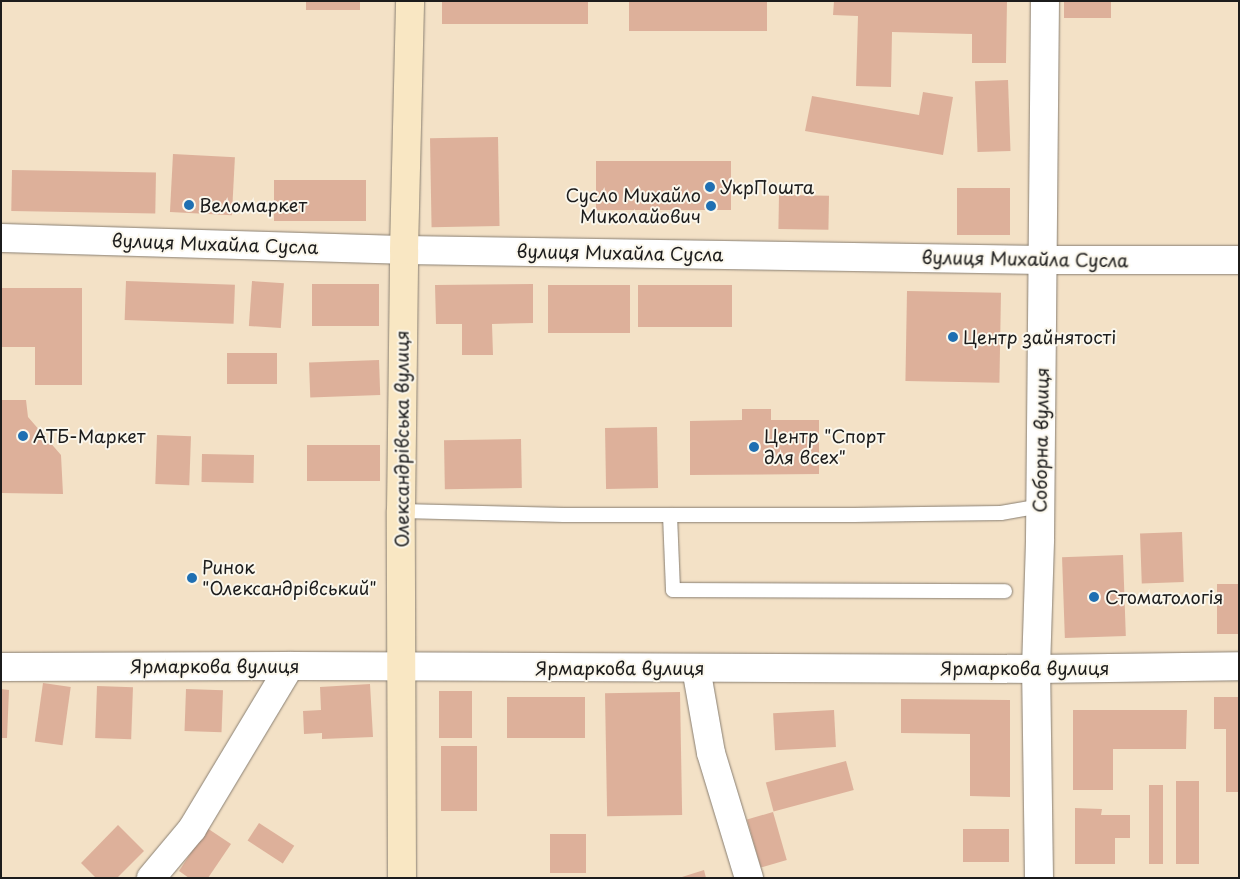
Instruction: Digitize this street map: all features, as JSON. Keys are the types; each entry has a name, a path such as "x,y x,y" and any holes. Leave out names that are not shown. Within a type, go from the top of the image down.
{"main road":[{"name":"Олександрівська вулиця","path":"402,878 401,511 404,250 410,1"}],"street":[{"name":"Соборна вулиця","path":"1040,878 1036,669 1040,506 1045,1"},
{"name":"вулиця Михайла Сусла","path":"1,238 404,250 1043,260 1239,260"},
{"name":"Ярмаркова вулиця","path":"1,667 290,666 1036,669 1239,666"},
{"path":"151,878 192,829 290,666"},
{"path":"696,668 711,753 749,878"}],"lane":[{"path":"401,511 670,515 1001,513 1040,506"},
{"path":"670,515 673,590 1005,591"}],"building":[{"path":"306,1 360,1 360,10 306,10"},
{"path":"442,1 588,1 588,24 442,24"},
{"path":"629,1 767,1 767,31 629,31"},
{"path":"834,1 1007,1 1006,63 972,63 972,34 892,32 891,87 856,86 858,16 833,15"},
{"path":"1064,1 1111,1 1111,18 1064,18"},
{"path":"1008,80 1010,151 977,152 975,81"},
{"path":"923,92 953,97 943,155 805,131 812,96 919,115"},
{"path":"498,137 500,226 432,227 430,138"},
{"path":"173,154 235,157 232,215 170,212"},
{"path":"596,161 731,161 731,210 596,210"},
{"path":"12,170 156,173 155,214 11,211"},
{"path":"274,180 366,180 366,221 274,221"},
{"path":"957,188 1010,188 1010,235 957,235"},
{"path":"779,195 829,196 828,230 778,229"},
{"path":"126,281 235,285 234,324 125,320"},
{"path":"252,281 284,283 281,328 249,326"},
{"path":"312,284 379,284 379,326 312,326"},
{"path":"533,284 533,323 492,324 493,355 462,355 462,324 436,324 435,285"},
{"path":"548,285 630,285 630,333 548,333"},
{"path":"638,285 732,285 732,327 638,327"},
{"path":"1,288 82,288 82,385 35,385 35,347 1,347"},
{"name":"Центр зайнятості","path":"907,291 1001,293 999,383 905,381"},
{"path":"227,353 277,353 277,384 227,384"},
{"path":"379,360 380,395 310,397 309,362"},
{"name":"АТБ-Маркет","path":"1,400 26,400 28,417 61,455 63,494 1,493"},
{"name":"Центр \"Спорт для всех\"","path":"742,409 771,409 771,420 819,420 819,474 690,475 690,421 742,420"},
{"path":"657,427 658,488 606,489 605,428"},
{"path":"157,435 191,436 189,485 155,484"},
{"path":"521,439 522,488 445,489 444,440"},
{"path":"307,445 380,445 380,481 307,481"},
{"path":"202,454 254,455 254,483 202,482"},
{"path":"1182,532 1184,582 1142,583 1140,533"},
{"name":"Стоматологія","path":"1123,555 1126,636 1065,638 1062,557"},
{"path":"1217,584 1239,584 1239,634 1217,634"},
{"path":"43,683 71,687 63,745 35,741"},
{"path":"370,684 373,737 322,739 322,733 304,734 303,711 321,710 320,687"},
{"path":"97,686 133,687 131,739 95,738"},
{"path":"1,689 9,690 7,738 1,738"},
{"path":"186,689 223,690 222,732 185,731"},
{"path":"439,691 472,691 472,738 439,738"},
{"path":"680,692 682,815 607,816 605,693"},
{"path":"507,697 585,697 585,738 507,738"},
{"path":"1214,697 1239,697 1239,792 1226,792 1226,729 1214,729"},
{"path":"901,699 1010,700 1010,797 970,796 970,734 901,733"},
{"path":"834,710 836,747 775,750 773,713"},
{"path":"1073,710 1187,710 1186,749 1113,749 1113,790 1073,790"},
{"path":"441,746 477,746 477,811 441,811"},
{"path":"846,761 854,790 774,811 766,782"},
{"path":"1176,781 1199,781 1199,864 1176,864"},
{"path":"1149,785 1163,785 1163,864 1149,864"},
{"path":"1075,808 1102,809 1101,815 1130,815 1130,838 1115,838 1115,864 1075,864"},
{"path":"773,812 787,860 761,868 747,819"},
{"path":"259,823 294,846 283,863 248,841"},
{"path":"118,825 144,851 117,878 96,878 81,863"},
{"path":"207,828 231,844 208,878 189,878 179,871"},
{"path":"963,829 1009,829 1009,862 963,862"},
{"path":"550,834 586,834 586,873 550,873"},
{"path":"704,870 706,878 682,878 682,877"}],"place":[{"name":"УкрПошта","path":"710,187"},
{"name":"Веломаркет","path":"189,205"},
{"name":"Сусло Михайло Миколайович","path":"711,206"},
{"name":"Центр зайнятості","path":"953,337"},
{"name":"АТБ-Маркет","path":"23,436"},
{"name":"Центр \"Спорт для всех\"","path":"754,447"},
{"name":"Ринок \"Олександрівський\"","path":"192,578"},
{"name":"Стоматологія","path":"1094,597"}]}
